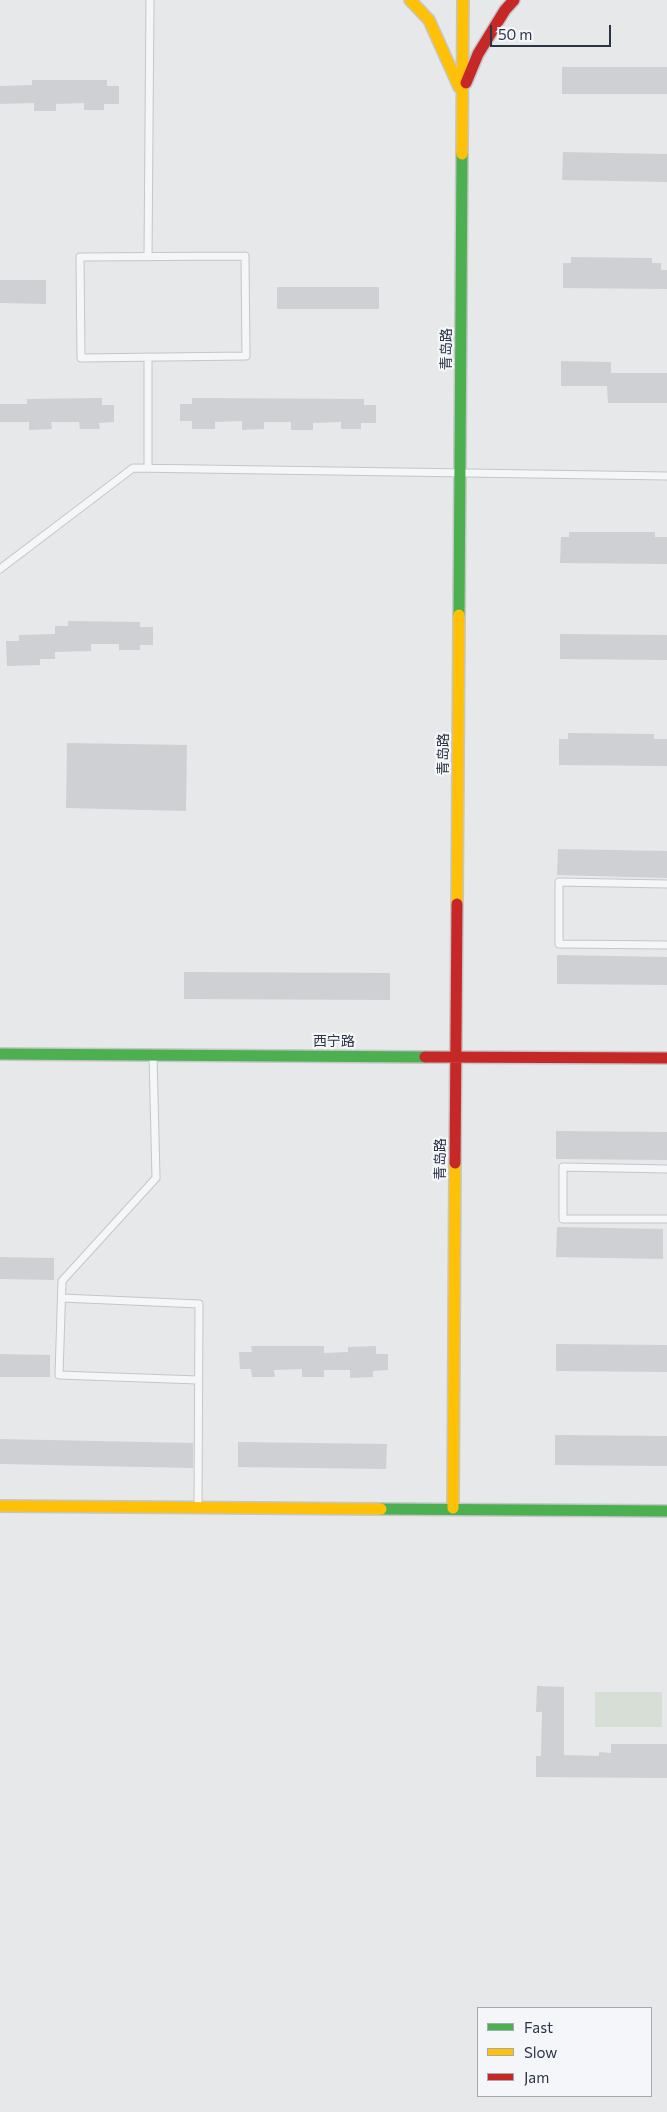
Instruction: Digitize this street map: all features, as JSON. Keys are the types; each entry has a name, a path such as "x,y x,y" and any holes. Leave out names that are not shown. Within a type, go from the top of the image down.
{"street":[{"path":"410,0 429,20 462,94"},
{"name":"青岛路","path":"453,1508 463,0"},
{"path":"462,94 478,54 505,10 514,0"},
{"name":"西宁路","path":"0,1054 667,1058"},
{"path":"0,1506 667,1511"}],"lane":[{"path":"148,257 150,0"},
{"path":"245,256 246,356 148,357 81,358 80,257 245,256"},
{"path":"148,357 148,468"},
{"path":"0,569 133,468 667,476"},
{"path":"667,884 559,882 559,944 667,945"},
{"path":"153,1055 156,1178 62,1281 59,1374 198,1380"},
{"path":"667,1169 563,1167 563,1218 667,1219"},
{"path":"62,1298 199,1304 198,1507"}],"shaded area":[{"path":"595,1692 662,1692 662,1727 595,1727"}],"building":[{"path":"562,67 667,67 667,94 562,94"},
{"path":"32,80 107,80 107,86 119,86 119,104 104,104 104,110 84,110 84,103 56,104 56,111 34,111 34,103 0,104 0,86 32,85"},
{"path":"563,152 667,154 667,182 562,180"},
{"path":"571,257 652,258 652,263 661,263 661,270 667,270 667,289 563,288 563,263 571,263"},
{"path":"0,280 46,280 46,304 0,303"},
{"path":"277,287 379,287 379,309 277,309"},
{"path":"561,361 611,362 611,373 667,373 667,403 608,403 607,386 561,386"},
{"path":"102,398 102,405 114,405 114,422 99,423 100,429 80,429 79,422 51,422 52,429 29,430 29,422 0,422 0,404 27,404 27,399"},
{"path":"192,398 364,399 364,405 376,405 376,423 361,423 361,429 341,429 341,422 313,423 313,430 291,430 291,422 264,422 264,429 242,430 242,421 215,422 215,429 192,429 192,421 180,421 180,404 192,404"},
{"path":"569,532 655,532 655,537 667,537 667,564 560,563 561,537 569,537"},
{"path":"68,621 140,622 140,627 153,627 153,645 140,645 140,650 119,650 119,644 91,644 91,651 55,652 55,659 40,659 40,665 7,666 6,641 19,641 19,635 55,634 55,626 68,626"},
{"path":"560,634 667,635 667,660 560,659"},
{"path":"568,733 654,734 654,739 667,739 667,766 559,765 559,739 568,739"},
{"path":"67,743 187,745 186,811 66,808"},
{"path":"558,849 667,851 667,878 557,875"},
{"path":"557,955 667,957 667,985 557,984"},
{"path":"184,972 390,973 390,1000 184,999"},
{"path":"556,1131 667,1132 667,1160 556,1159"},
{"path":"557,1227 663,1229 663,1259 556,1257"},
{"path":"0,1257 54,1258 54,1280 0,1279"},
{"path":"556,1344 667,1345 667,1372 556,1371"},
{"path":"251,1346 324,1346 324,1353 348,1352 348,1347 376,1346 376,1354 388,1354 388,1370 373,1371 373,1377 350,1378 350,1370 324,1370 324,1377 302,1377 302,1369 274,1370 275,1377 252,1377 251,1369 240,1369 239,1352 252,1352"},
{"path":"0,1354 50,1355 50,1377 0,1377"},
{"path":"555,1435 667,1436 667,1466 555,1465"},
{"path":"0,1439 193,1443 193,1468 0,1464"},
{"path":"238,1442 387,1444 386,1469 238,1467"},
{"path":"537,1686 564,1687 564,1755 599,1756 599,1752 611,1753 611,1744 667,1744 667,1778 536,1777 536,1756 541,1756 542,1712 536,1712"}],"traffic: fast":[{"path":"459,615 462,154"},
{"path":"0,1054 425,1057"},
{"path":"381,1509 667,1511"}],"traffic: slow":[{"path":"410,0 429,20 459,87"},
{"path":"462,154 463,0"},
{"path":"457,904 459,615"},
{"path":"453,1508 455,1163"},
{"path":"0,1506 381,1509"}],"traffic: jam":[{"path":"466,83 478,54 505,10 514,0"},
{"path":"455,1163 457,904"},
{"path":"425,1057 667,1058"}]}
